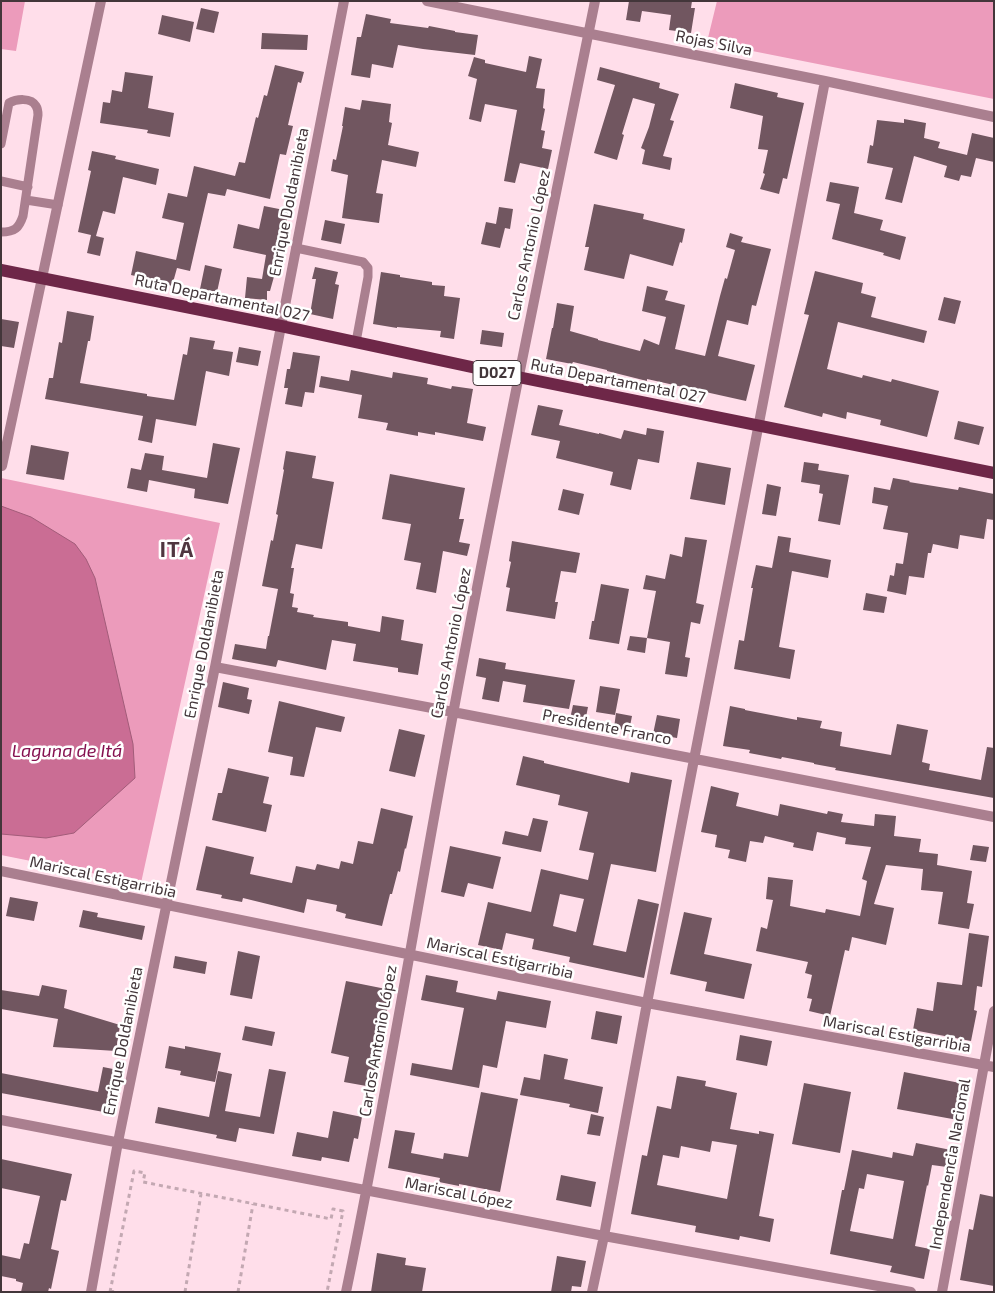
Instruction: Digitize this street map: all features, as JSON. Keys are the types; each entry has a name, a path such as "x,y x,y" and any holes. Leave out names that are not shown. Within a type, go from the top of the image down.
{"main road":[{"name":"Ruta Departamental 027","path":"1,270 281,326 518,378 994,473"}],"street":[{"path":"2,466 102,1"},
{"name":"Enrique Doldanibieta","path":"91,1292 118,1142 215,667 344,1"},
{"name":"Rojas Silva","path":"427,1 994,117"},
{"name":"Carlos Antonio López","path":"346,1292 367,1190 453,712 518,378 595,1"},
{"path":"592,1292 825,81"},
{"name":"Presidente Franco","path":"215,667 994,817"},
{"name":"Mariscal Estigarribia","path":"1,871 647,1003 989,1066"},
{"name":"Independencia Nacional","path":"942,1292 989,1066 994,1011"},
{"name":"Mariscal López","path":"1,1120 604,1236 912,1292"}],"lane":[{"path":"1,144 9,103 18,99 34,103 38,115 23,216 19,226 10,232 1,232"},
{"path":"1,181 28,187"},
{"path":"26,200 58,205"},
{"path":"296,248 363,262 368,268 356,342"}],"path":[{"path":"116,1292 110,1291 134,1171 145,1173 143,1182 331,1219 333,1209 343,1211 327,1292"},
{"path":"184,1292 201,1194"},
{"path":"238,1292 253,1204"}],"shaded area":[{"path":"1,1 25,1 16,51 1,49"},
{"path":"717,1 994,1 994,99 707,42"},
{"path":"1,478 220,523 141,883 1,855"}],"water":[{"name":"Laguna de Itá","path":"1,506 31,517 75,544 86,559 95,578 133,744 135,778 74,833 46,838 1,834"}],"building":[{"path":"629,1 692,1 691,8 695,8 691,33 669,30 671,15 642,11 640,22 626,20"},
{"path":"201,8 219,12 214,33 196,29"},
{"path":"366,14 391,19 390,23 428,28 429,26 478,35 475,55 398,45 393,68 372,64 370,78 351,75 357,37 361,37"},
{"path":"162,15 194,22 190,42 158,34"},
{"path":"262,33 308,35 307,50 261,49"},
{"path":"529,56 542,59 536,88 545,89 543,108 545,109 541,130 545,131 542,148 552,150 548,169 520,163 515,183 504,181 517,110 485,104 481,122 469,119 477,79 468,76 474,57 485,60 485,63 526,72"},
{"path":"275,65 304,72 301,83 298,82 288,125 293,126 286,155 280,154 270,199 227,189 225,196 208,193 190,271 177,268 172,286 131,275 136,251 176,260 184,223 162,218 168,193 187,197 194,166 235,176 239,162 245,163 256,117 258,118 264,95 267,96"},
{"path":"600,67 660,83 659,88 679,94 670,120 674,121 663,156 672,158 670,170 642,164 645,150 641,148 655,104 633,98 622,134 624,135 617,160 594,153 615,85 597,80"},
{"path":"125,72 153,76 148,108 174,113 170,137 147,133 148,130 100,123 103,102 110,103 112,90 122,92"},
{"path":"735,83 778,93 777,97 804,103 787,179 783,178 779,194 760,189 765,174 763,173 768,150 758,149 763,116 730,108"},
{"path":"362,100 391,104 389,122 392,123 388,145 419,152 416,167 382,160 376,193 383,194 379,223 342,218 348,175 331,171 333,159 336,160 345,107 360,110"},
{"path":"904,119 926,123 924,138 940,142 938,148 967,155 972,133 994,138 994,162 976,158 971,177 961,175 959,181 944,177 947,166 914,156 902,203 885,199 893,168 867,163 870,145 873,146 877,120 904,123"},
{"path":"92,151 116,156 115,159 159,169 156,185 123,177 115,214 103,211 96,236 104,238 100,256 87,253 91,235 78,232 91,171 88,170"},
{"path":"830,182 859,187 854,213 883,220 880,230 906,237 900,260 883,255 884,253 832,239 840,204 826,201"},
{"path":"594,204 644,214 643,219 685,229 673,266 630,254 624,279 584,270 589,247 585,247"},
{"path":"264,206 289,211 278,260 280,261 278,273 275,273 270,291 267,291 267,300 245,298 247,277 262,279 266,255 233,248 238,224 259,229"},
{"path":"499,207 513,209 510,229 505,228 500,248 481,244 486,222 496,224"},
{"path":"325,220 345,224 341,244 321,240"},
{"path":"730,233 743,237 741,242 771,249 756,306 752,305 748,325 727,320 718,356 755,365 746,401 647,379 647,381 573,362 572,364 546,359 557,303 574,306 570,331 640,351 644,339 659,345 666,317 642,311 647,286 668,291 665,300 685,305 675,349 705,356 725,278 727,279 735,250 726,247"},
{"path":"205,265 222,269 217,292 200,289"},
{"path":"315,267 338,272 335,284 339,285 333,319 310,314 316,279 312,279"},
{"path":"815,271 863,283 861,293 876,297 871,317 927,331 924,343 838,322 827,369 862,378 863,375 891,382 892,379 939,391 927,437 880,425 881,420 847,412 846,419 823,413 822,417 784,407 809,315 804,314"},
{"path":"381,272 432,282 432,285 445,286 444,296 460,298 454,339 440,337 441,331 397,328 373,324"},
{"path":"944,297 961,301 955,324 938,320"},
{"path":"67,311 94,316 80,383 174,400 183,354 187,355 190,337 215,341 213,349 233,352 229,376 206,371 196,426 156,419 152,443 138,440 143,416 45,399 49,378 53,378 59,342 62,343"},
{"path":"1,319 19,322 14,348 1,346"},
{"path":"482,330 504,333 502,347 480,344"},
{"path":"239,347 261,351 258,366 236,362"},
{"path":"293,352 320,356 314,393 305,392 302,407 285,404 288,388 284,388 287,369 290,369"},
{"path":"351,370 392,378 393,372 428,378 427,384 451,389 452,386 473,389 467,423 486,427 483,441 435,432 435,435 418,432 418,436 386,430 388,423 358,418 362,395 319,387 321,376 349,381"},
{"path":"538,405 563,410 559,425 621,439 624,430 646,435 647,428 664,431 659,463 638,459 631,490 610,485 613,472 556,458 560,441 531,435"},
{"path":"958,421 984,427 979,445 954,439"},
{"path":"213,443 240,448 228,504 194,498 195,489 149,480 147,492 127,488 131,468 141,470 145,453 164,456 162,470 207,478"},
{"path":"31,445 69,452 64,480 26,474"},
{"path":"286,451 316,456 312,478 334,482 322,549 296,544 291,568 294,568 290,593 294,594 292,607 298,608 297,612 314,615 313,617 348,622 348,626 380,632 382,616 404,620 401,640 423,644 418,675 398,672 398,668 353,661 356,644 332,640 326,670 278,660 276,667 232,659 235,644 266,649 278,589 262,586 278,515 276,514"},
{"path":"697,462 731,468 725,505 690,499"},
{"path":"804,462 819,464 818,470 849,475 840,525 818,521 823,494 819,493 820,485 801,482"},
{"path":"390,474 465,488 459,519 464,519 459,542 470,544 467,556 443,551 436,593 416,589 421,563 404,560 411,524 382,519"},
{"path":"893,478 958,490 959,487 994,494 994,520 987,519 984,539 960,535 958,549 933,544 931,553 928,553 924,578 909,576 906,595 887,591 890,575 894,576 896,563 903,564 908,533 883,529 888,506 872,503 874,487 890,490"},
{"path":"767,484 781,487 776,516 762,514"},
{"path":"563,489 584,494 579,515 558,510"},
{"path":"778,536 791,538 789,552 831,560 828,578 792,571 779,647 795,650 790,679 734,669 739,640 744,641 756,565 772,568"},
{"path":"685,537 707,540 696,603 704,605 700,624 691,622 685,657 690,658 687,677 665,674 670,642 647,638 656,591 643,589 646,575 665,579 670,554 682,557"},
{"path":"512,541 580,553 576,573 561,571 555,602 558,602 555,619 506,611 510,588 506,587 511,562 509,561"},
{"path":"601,584 629,589 619,644 589,639"},
{"path":"866,593 887,597 884,613 863,610"},
{"path":"630,636 647,638 645,653 627,650"},
{"path":"479,658 506,663 505,669 575,680 569,709 523,702 526,685 503,681 499,702 482,699 486,678 476,676"},
{"path":"223,682 249,688 247,699 252,700 249,714 218,707"},
{"path":"600,686 620,689 615,715 596,712"},
{"path":"279,701 345,717 341,732 316,727 304,777 290,775 293,757 268,752"},
{"path":"573,705 588,707 585,722 570,719"},
{"path":"730,706 797,720 797,717 822,721 820,728 842,732 840,746 891,755 897,724 928,730 922,762 930,764 929,770 981,780 987,747 994,748 994,798 835,770 836,768 814,763 782,757 781,759 749,753 750,750 723,746"},
{"path":"616,713 632,716 629,731 614,728"},
{"path":"657,715 680,719 677,738 653,734"},
{"path":"399,729 425,735 415,777 389,771"},
{"path":"523,756 544,761 544,763 629,783 631,772 672,780 656,872 611,864 593,945 626,952 638,899 659,904 644,978 569,962 570,957 532,949 534,939 506,933 502,950 478,945 488,902 531,912 541,869 588,880 594,853 579,850 588,812 558,805 560,795 516,785","holes":["560,894 584,899 576,932 553,926"]},
{"path":"228,768 269,777 263,803 272,805 266,832 212,820 218,793 222,793"},
{"path":"711,786 739,793 736,806 778,816 780,804 827,814 828,811 843,814 841,822 874,826 875,814 896,816 894,836 921,839 919,852 938,854 937,865 972,871 967,903 974,904 969,929 938,924 943,892 921,890 923,869 886,865 874,904 894,908 886,945 852,937 849,951 845,950 830,1016 809,1011 812,999 807,998 812,975 805,973 808,962 756,951 761,927 767,929 773,900 766,899 768,877 793,880 790,906 825,913 826,909 860,916 867,881 862,879 871,847 845,844 846,838 817,832 813,851 793,847 794,843 765,836 763,843 750,841 746,862 728,858 730,850 715,847 717,835 701,832"},
{"path":"381,808 413,816 400,872 398,871 392,894 390,894 382,926 345,918 346,914 336,911 337,905 307,899 304,913 243,898 242,902 221,898 222,895 196,890 206,846 254,857 250,874 292,883 296,866 315,870 317,864 339,869 341,861 353,864 358,841 373,844"},
{"path":"533,818 548,821 541,852 502,844 505,831 528,836"},
{"path":"973,845 989,847 986,862 970,860"},
{"path":"450,846 501,857 493,889 468,883 464,897 441,892"},
{"path":"10,897 38,902 34,921 6,916"},
{"path":"83,910 98,913 97,917 145,926 142,940 79,927"},
{"path":"684,912 712,918 704,954 752,964 744,999 705,991 707,982 670,974"},
{"path":"969,933 989,936 982,987 977,986 974,1010 977,1011 971,1041 913,1030 917,1008 933,1011 937,982 962,985"},
{"path":"238,951 260,956 252,999 230,995"},
{"path":"175,956 207,962 205,974 173,968"},
{"path":"426,975 458,981 456,992 496,1000 498,991 551,1001 546,1028 506,1021 497,1068 483,1065 479,1088 410,1075 412,1063 452,1070 464,1008 421,1000"},
{"path":"346,981 391,990 372,1087 344,1082 349,1057 331,1053"},
{"path":"42,985 67,990 64,1008 120,1025 116,1051 53,1047 58,1019 1,1009 1,990 39,996"},
{"path":"596,1011 622,1016 617,1044 591,1039"},
{"path":"245,1026 275,1032 272,1046 242,1040"},
{"path":"740,1035 772,1041 767,1066 736,1060"},
{"path":"169,1046 185,1049 185,1046 221,1053 215,1082 180,1075 181,1071 165,1068"},
{"path":"544,1054 568,1059 564,1079 603,1087 598,1113 569,1107 570,1104 520,1095 524,1077 540,1080"},
{"path":"103,1067 118,1070 109,1113 1,1093 1,1073 98,1092"},
{"path":"269,1069 286,1072 274,1134 239,1128 236,1142 216,1138 217,1135 155,1123 158,1107 209,1117 218,1071 232,1074 225,1111 260,1117"},
{"path":"904,1072 965,1084 958,1120 897,1109"},
{"path":"677,1076 706,1081 705,1086 737,1093 730,1129 759,1134 759,1131 774,1134 759,1216 774,1219 770,1242 740,1236 739,1240 695,1232 696,1226 631,1214 642,1155 647,1156 657,1106 671,1109","holes":["712,1141 737,1145 727,1199 657,1185 663,1155 679,1158 681,1146 710,1152"]},
{"path":"804,1083 851,1092 840,1153 792,1144"},
{"path":"481,1092 518,1099 500,1192 439,1182 440,1178 388,1168 395,1130 415,1133 411,1153 443,1159 444,1153 468,1157"},
{"path":"333,1111 362,1117 358,1139 354,1138 349,1162 322,1157 321,1161 292,1156 297,1132 328,1138"},
{"path":"591,1114 604,1117 600,1136 587,1134"},
{"path":"916,1143 951,1150 947,1167 932,1165 927,1185 915,1246 930,1249 924,1279 890,1272 892,1266 830,1254 842,1190 844,1190 852,1150 892,1158 893,1152 913,1156","holes":["867,1174 904,1181 893,1239 850,1231 859,1188 864,1189"]},
{"path":"1,1159 72,1174 66,1201 61,1200 51,1249 59,1251 51,1289 49,1288 48,1292 21,1292 23,1283 16,1281 16,1279 1,1276 1,1255 20,1259 24,1243 29,1244 40,1196 1,1188"},
{"path":"561,1175 596,1182 591,1207 556,1200"},
{"path":"980,1194 994,1197 994,1286 960,1280 969,1229 973,1230"},
{"path":"377,1253 406,1258 405,1265 426,1268 422,1292 371,1292"},
{"path":"557,1256 586,1261 581,1287 572,1286 571,1292 551,1292"}],"district":[{"name":"ITÁ","path":"177,550"}]}
